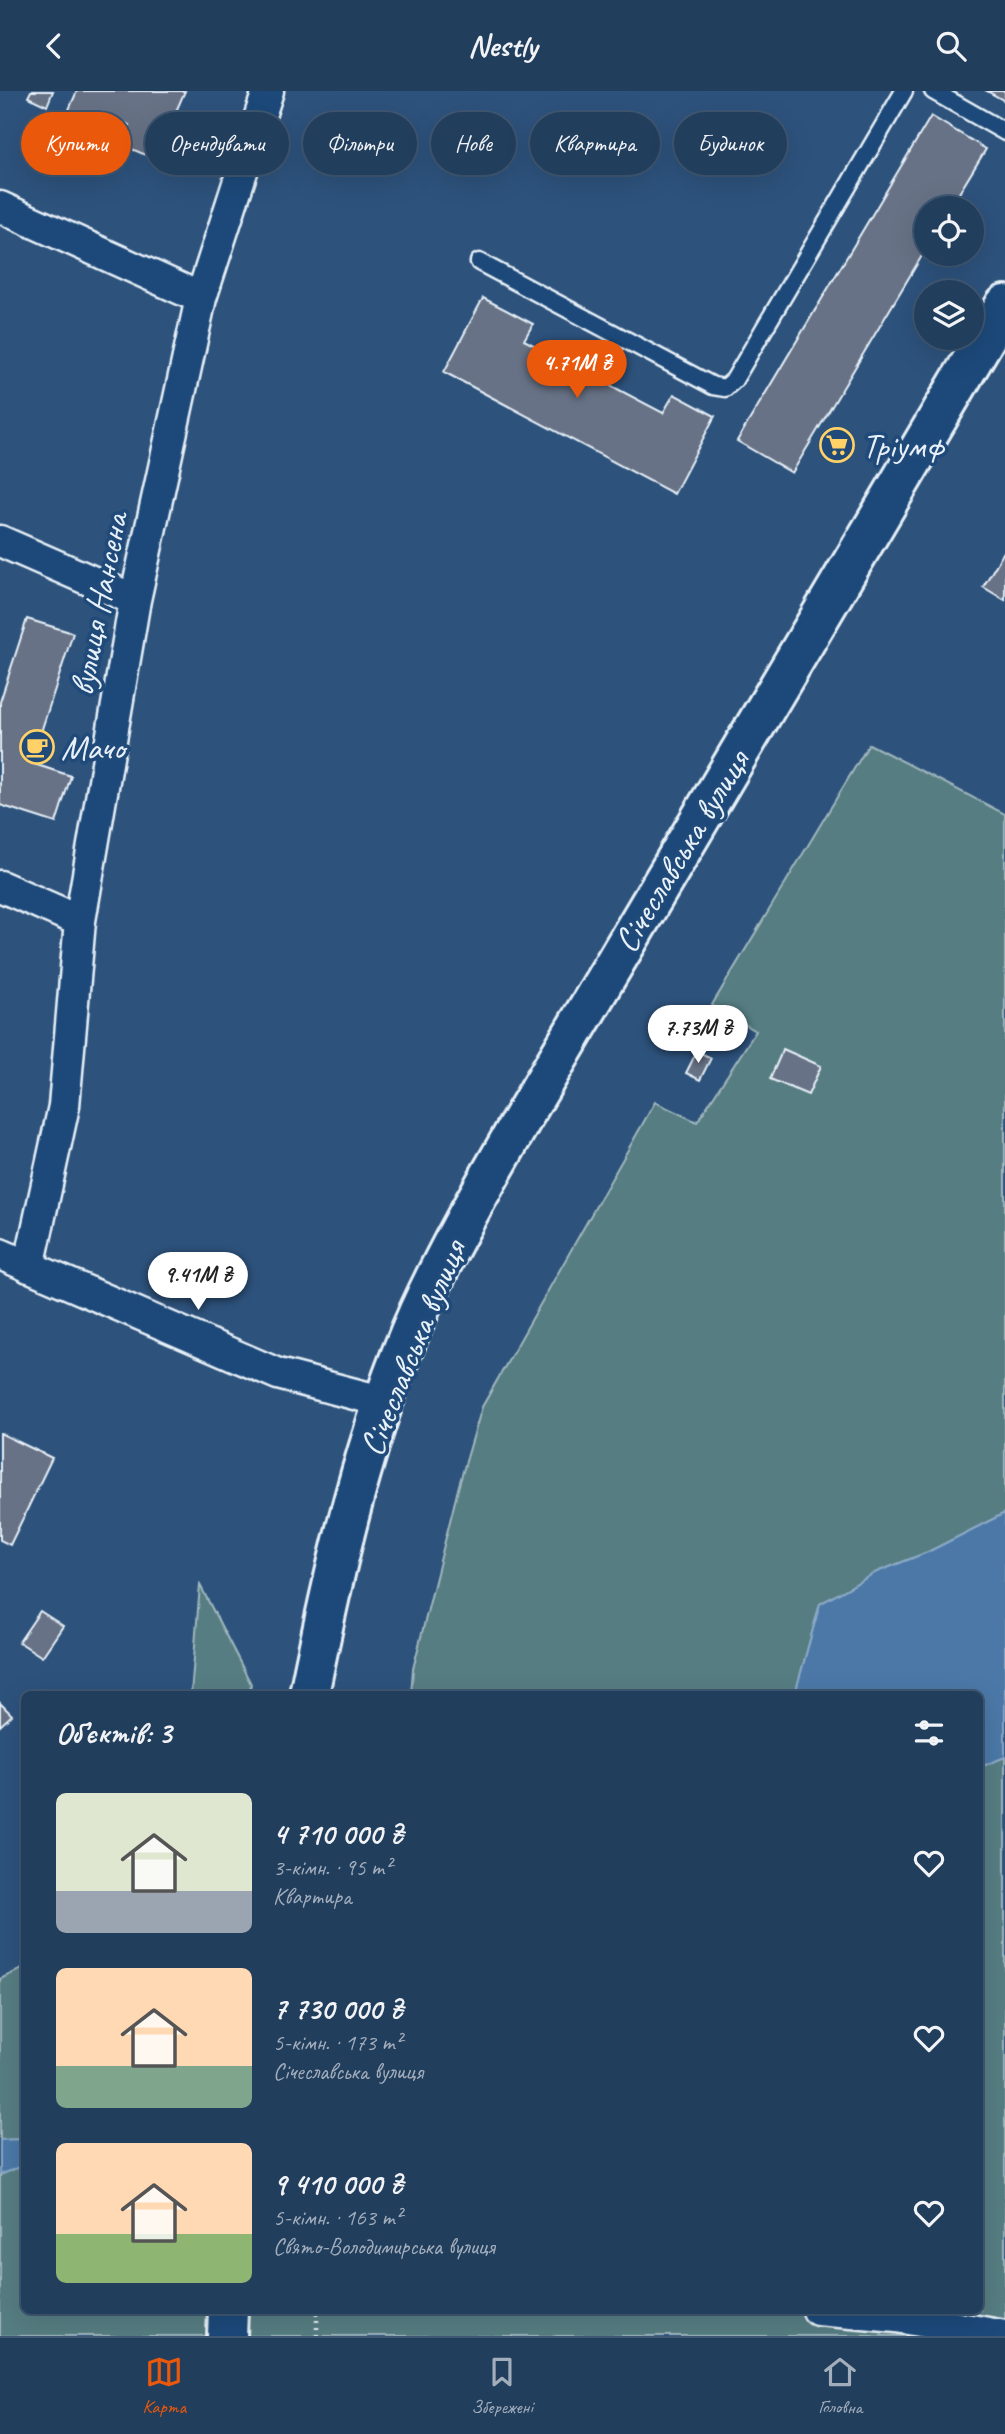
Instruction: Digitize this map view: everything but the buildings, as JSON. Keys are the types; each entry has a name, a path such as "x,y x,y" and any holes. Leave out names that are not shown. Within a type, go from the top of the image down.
{"main road":[{"name":"Січеславська вулиця","path":"310,1691 329,1595 363,1469 419,1312 454,1239 494,1167 1005,305"},
{"path":"227,2336 228,2314"}],"street":[{"name":"вулиця Нансена","path":"29,1267 64,1106 80,921 135,600 201,298 268,91"},
{"path":"0,207 201,298"},
{"path":"0,541 135,600"},
{"path":"0,886 80,921"},
{"path":"0,1254 278,1374 385,1402"},
{"path":"863,2314 897,2317 1005,2336"}],"lane":[{"path":"479,262 713,386 725,388 734,380 904,91"},
{"path":"933,91 1005,132"}],"path":[{"path":"317,2314 317,2336"}],"green space":[{"path":"869,744 1005,814 1005,1513 928,1552 877,1572 820,1604 796,1691 411,1691 413,1669 459,1485 482,1407 655,1102 697,1122 756,1031 712,1005"},
{"path":"200,1585 251,1684 250,1691 191,1691"},
{"path":"1005,1757 1005,2336 0,2336 0,2175 21,2166 21,2314 983,2314 983,1766"},
{"path":"21,1969 21,2139 0,2140 0,1979"}],"water":[{"path":"1005,1513 1005,1757 983,1766 983,1691 796,1691 820,1604 877,1572 928,1552"},
{"path":"21,2139 21,2166 0,2175 0,2140"}],"place":[{"name":"Тріумф","path":"837,445"},
{"name":"Мачо","path":"37,747"}]}
